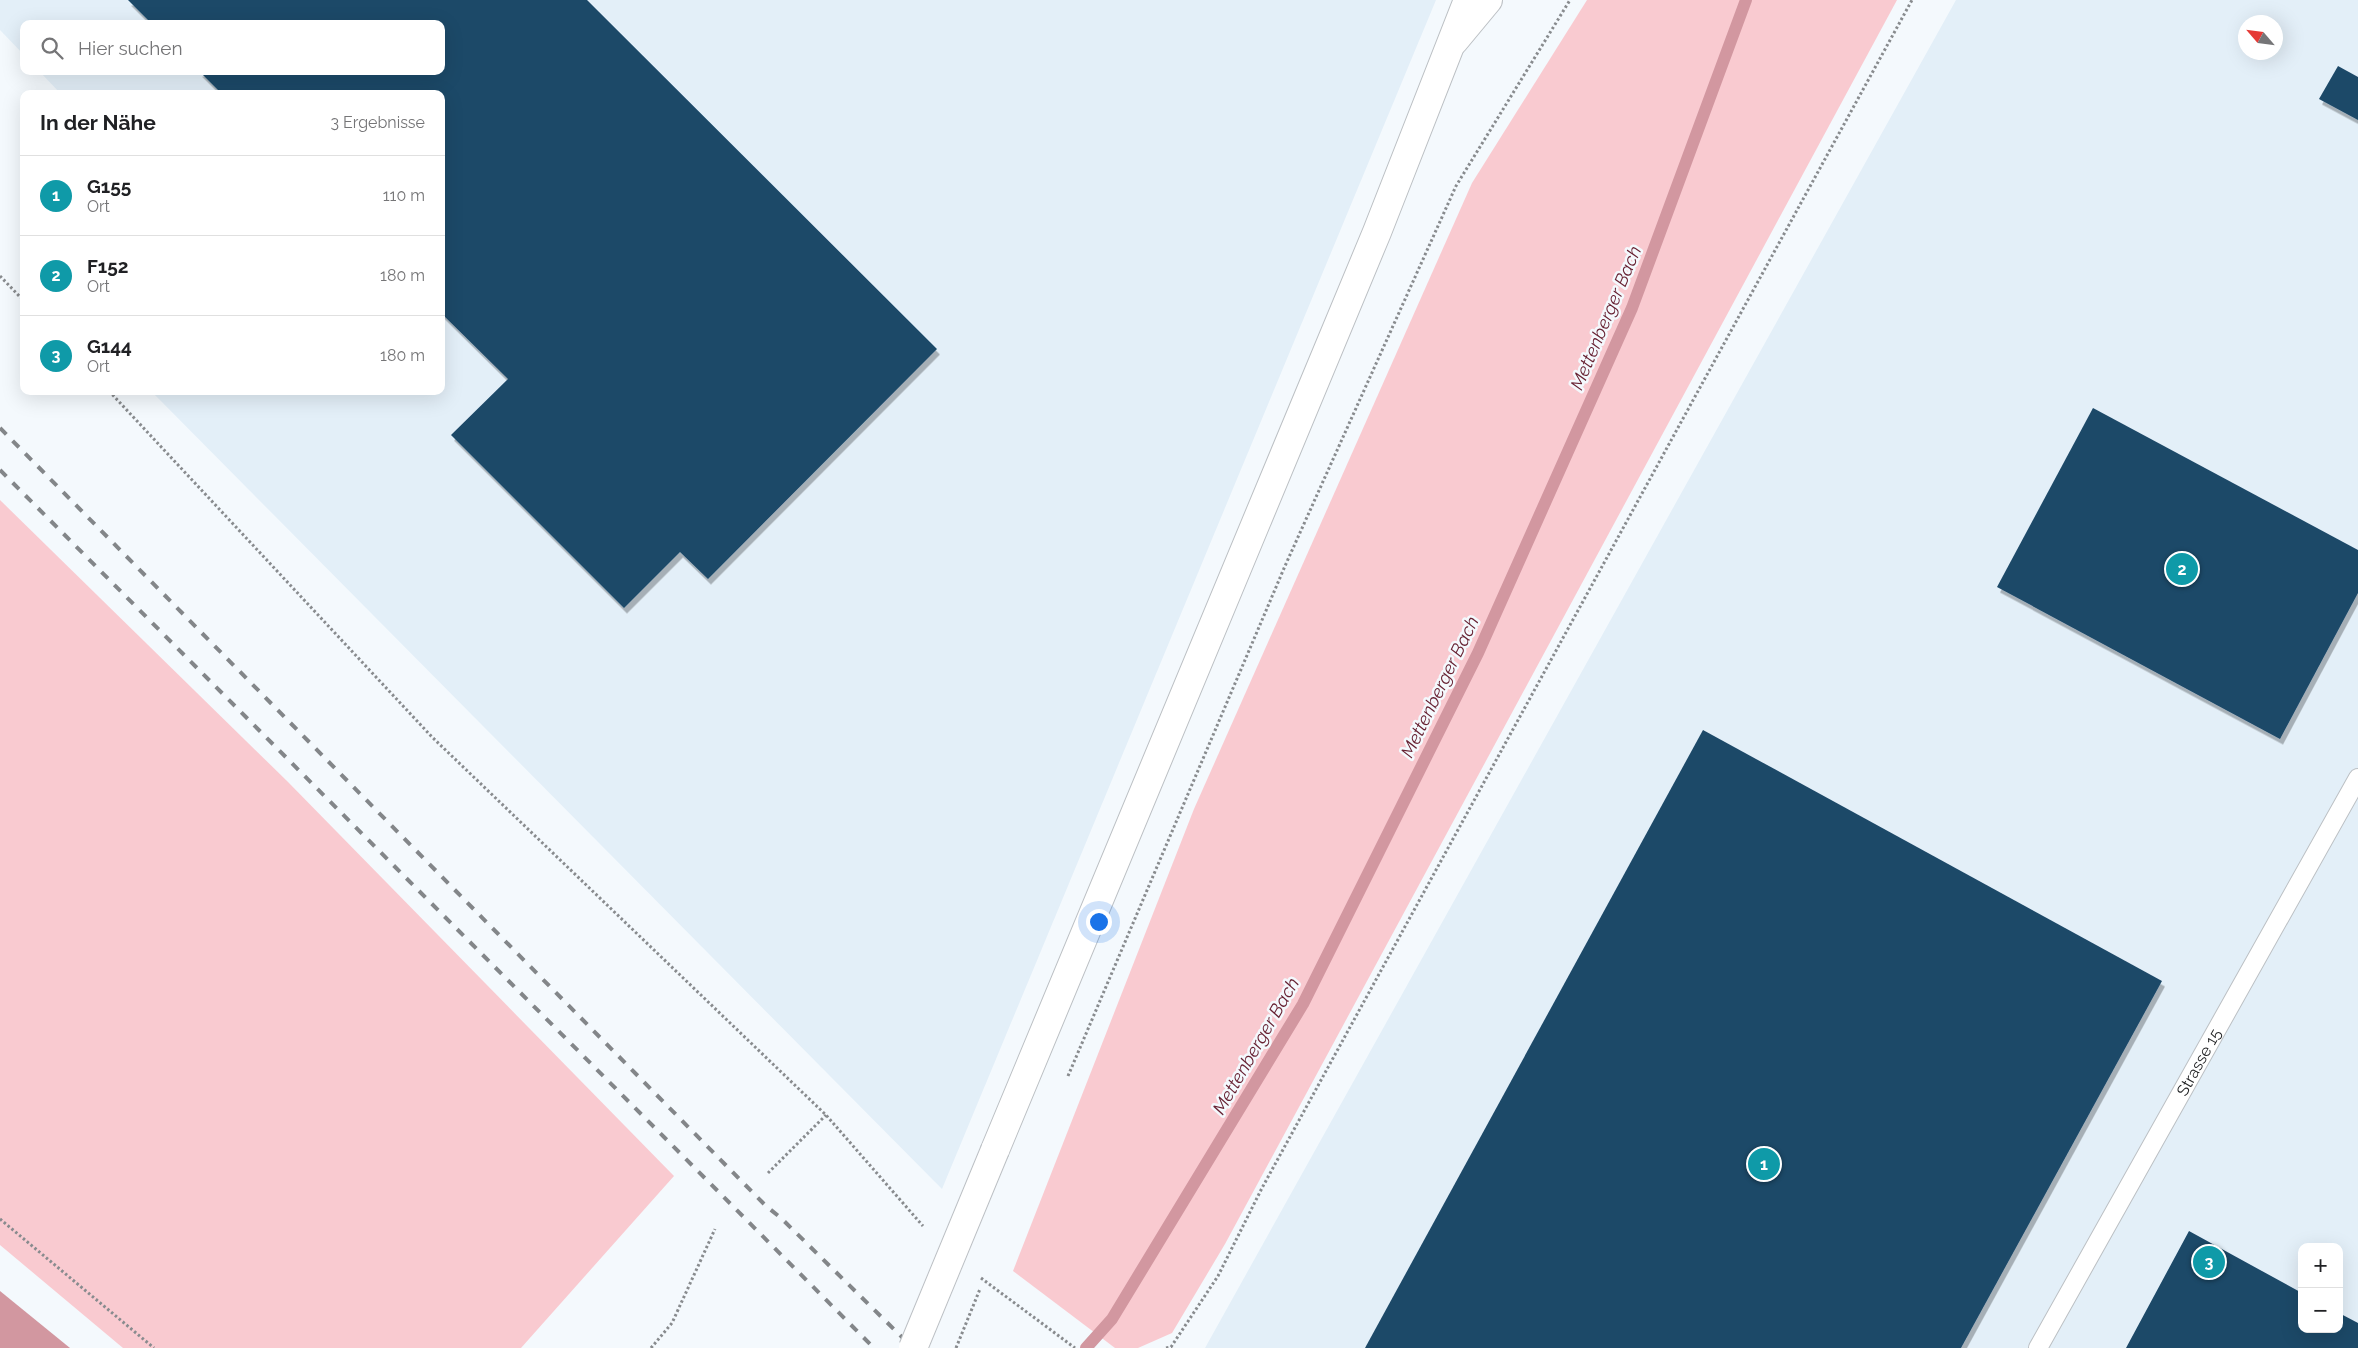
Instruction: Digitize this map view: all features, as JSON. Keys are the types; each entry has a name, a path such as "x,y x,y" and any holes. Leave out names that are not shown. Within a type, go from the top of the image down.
{"main road":[{"path":"913,1348 1373,241 1468,0"},
{"path":"1450,46 1488,0"}],"lane":[{"name":"Strasse 15","path":"2038,1348 2358,778"}],"path":[{"path":"1065,1084 1285,566 1456,186 1570,0"},
{"path":"1166,1348 1171,1347 1218,1276 1262,1188 1912,0"},
{"path":"0,276 20,297"},
{"path":"112,395 432,737 826,1115 768,1172"},
{"path":"0,1219 154,1348"},
{"path":"651,1348 672,1322 715,1229"},
{"path":"1064,1341 1075,1348"}],"shaded area":[{"path":"0,0 1436,0 942,1189 155,395 445,395 445,90 57,90 43,75 445,75 445,20 20,20 20,51 0,30"},
{"path":"1587,0 1897,0 1225,1244 1172,1333 1138,1348 1115,1348 1013,1271 1194,809 1472,183"},
{"path":"1956,0 2358,0 2358,1348 1205,1348"},
{"path":"0,500 288,782 674,1176 521,1348 123,1348 0,1245"},
{"path":"0,1291 70,1348 0,1348"}],"building":[{"path":"128,0 587,0 937,349 708,579 680,552 624,608 451,435 508,379 445,317 445,90 218,90 203,75 445,75 445,20 148,20"},
{"path":"2338,66 2358,77 2358,120 2319,99"},
{"path":"2093,408 2358,550 2358,593 2280,739 1997,587"},
{"path":"1703,730 2162,981 1961,1348 1365,1348"},
{"path":"2189,1231 2298,1291 2298,1333 2343,1333 2343,1315 2358,1323 2358,1348 2126,1348"}],"waterway":[{"name":"Mettenberger Bach","path":"1086,1348 1112,1319 1303,1004 1478,653 1632,308 1746,0"}],"railway":[{"path":"0,428 766,1206 781,1218 913,1348"},
{"path":"0,470 874,1348"}],"place":[{"name":"F152","path":"2182,569"},
{"name":"G155","path":"1764,1164"},
{"name":"G144","path":"2209,1262"}]}
